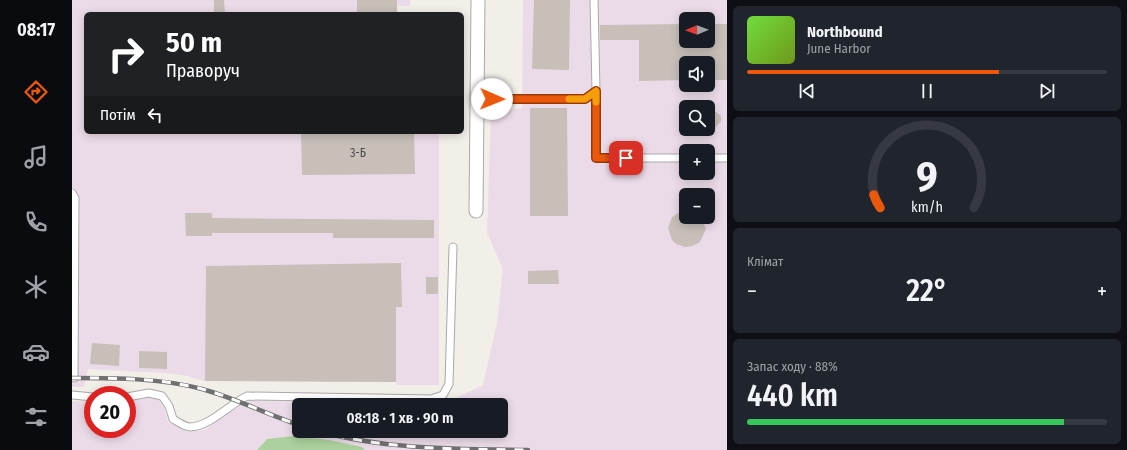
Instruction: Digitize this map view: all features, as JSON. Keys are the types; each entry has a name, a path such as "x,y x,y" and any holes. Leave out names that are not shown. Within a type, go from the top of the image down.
{"street":[{"path":"476,211 478,0"}],"lane":[{"path":"594,0 596,158 679,158"},
{"path":"477,99 585,99 596,91"},
{"path":"715,158 727,158"},
{"path":"72,193 75,198 74,378"},
{"path":"136,395 149,392 162,396 169,406 174,419 189,427 203,425 236,400 247,396 431,399 443,394 449,384 453,247"},
{"path":"72,395 84,396"}],"shaded area":[{"path":"72,0 410,0 410,6 397,6 397,12 84,12 84,134 439,134 439,385 396,385 396,382 205,381 187,376 165,373 88,369 84,387 72,387"},
{"path":"523,0 727,0 727,450 365,450 362,447 267,439 257,450 72,450 72,401 84,402 84,438 136,438 136,399 148,397 159,399 164,408 168,422 187,432 204,430 248,400 292,402 292,438 508,438 508,398 456,398 483,385 497,323 503,269 487,233 491,112 522,108"}],"green space":[{"path":"292,436 292,438 312,438 362,447 365,450 257,450 267,439"}],"building":[{"path":"214,0 224,0 225,12 214,12"},
{"path":"357,0 397,0 397,12 357,12"},
{"path":"534,0 570,0 569,70 532,69"},
{"path":"679,24 679,48 715,48 715,24 727,24 727,80 715,80 715,56 679,56 679,80 639,81 639,40 600,40 600,25"},
{"path":"530,108 567,108 568,216 530,216"},
{"path":"715,112 721,116 721,121 716,127"},
{"path":"301,134 414,134 415,174 302,175"},
{"path":"679,212 679,224 704,224 706,229 700,242 692,246 685,247 676,244 672,240 668,228 672,217"},
{"path":"185,213 212,213 212,218 434,220 434,238 333,238 333,233 212,233 212,236 186,236"},
{"path":"401,263 402,307 396,307 396,382 205,381 206,266"},
{"path":"558,270 559,284 528,284 528,271"},
{"path":"426,277 438,277 438,294 426,294"},
{"path":"92,343 120,345 119,366 90,364"},
{"path":"139,351 167,352 167,369 139,368"}],"railway":[{"path":"72,378 137,379 186,385 226,397 292,422"},
{"path":"349,438 396,445 448,449 528,450"}],"slow traffic":[{"path":"569,99 585,99 596,91 596,102"}],"route":[{"path":"492,99 585,99 596,91 596,158 626,158"}]}
